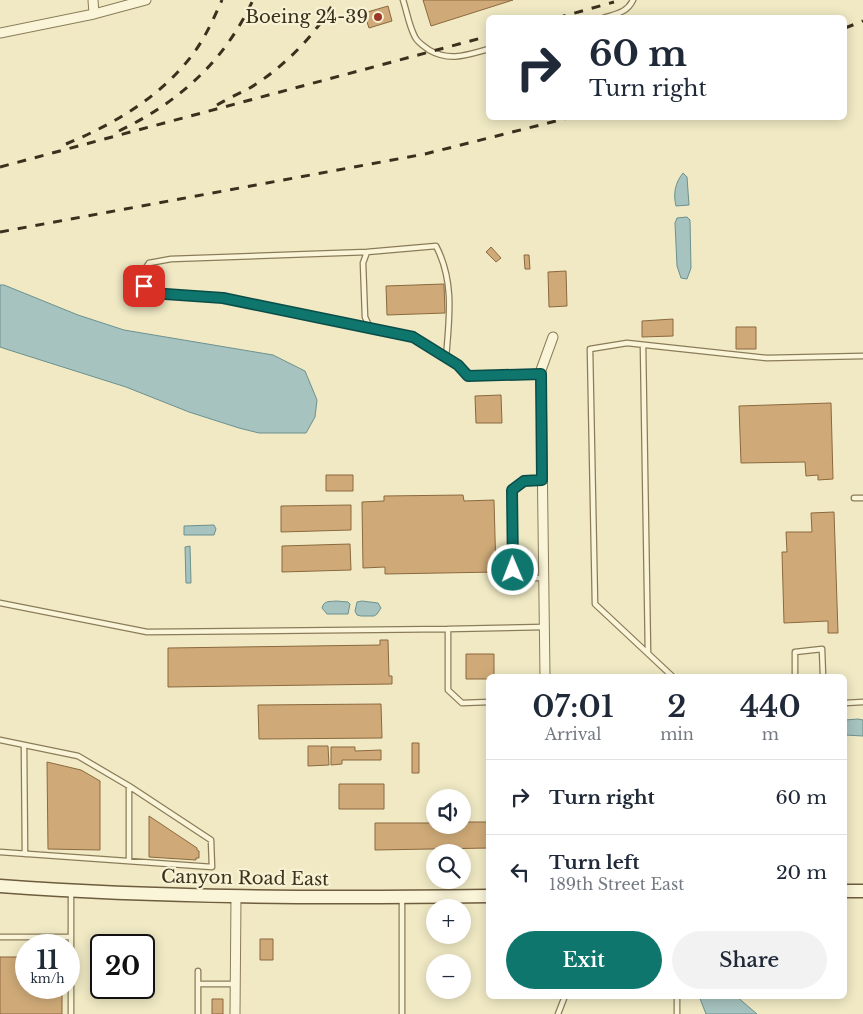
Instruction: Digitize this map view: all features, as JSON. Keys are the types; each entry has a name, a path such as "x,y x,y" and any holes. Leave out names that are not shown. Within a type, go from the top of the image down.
{"main road":[{"name":"Canyon Road East","path":"0,886 71,891 236,897 486,896"},
{"path":"847,891 863,891"}],"street":[{"path":"93,0 94,14"},
{"path":"0,33 94,14 146,0"},
{"path":"545,674 541,370 553,337"},
{"path":"235,1014 236,897"}],"lane":[{"path":"403,0 415,37 421,44 436,54 454,57 486,50"},
{"path":"612,15 628,8 633,0"},
{"path":"446,358 451,306 444,262 436,246 367,252 171,259 149,262 143,272 144,286 151,293 223,298 371,330 413,337 446,358 458,365 468,376 541,374"},
{"path":"367,252 363,263 365,317 371,330"},
{"path":"670,674 595,604 590,348 627,343 767,358 863,356"},
{"path":"643,345 648,653"},
{"path":"542,480 524,481 512,490 511,493 513,570 519,576 526,578 544,578"},
{"path":"854,498 863,498"},
{"path":"0,603 147,632 545,627"},
{"path":"448,629 448,690 462,703 486,702"},
{"path":"795,674 795,652 822,649 823,674"},
{"path":"847,703 863,702"},
{"path":"0,740 78,756 129,786 210,840 212,867 0,852"},
{"path":"24,745 26,854"},
{"path":"129,786 129,861"},
{"path":"71,891 71,934"},
{"path":"402,897 402,1014"},
{"path":"0,937 15,937"},
{"path":"198,971 198,1014"},
{"path":"198,984 235,984"},
{"path":"71,999 71,1014"},
{"path":"558,1014 564,999"},
{"path":"677,999 677,1014"}],"water":[{"path":"683,173 687,177 689,205 676,206 675,189"},
{"path":"687,217 690,220 691,268 687,279 681,278 677,266 675,223 677,218"},
{"path":"0,285 78,315 124,330 273,355 305,371 317,400 315,417 306,433 259,433 189,412 126,387 0,347"},
{"path":"214,525 216,529 214,535 184,535 184,526"},
{"path":"190,546 191,583 186,583 185,547"},
{"path":"336,601 348,602 350,604 348,614 327,614 322,608 325,603"},
{"path":"357,602 378,603 381,608 374,616 357,615 355,611"},
{"path":"847,720 863,720 863,736 847,735"},
{"path":"700,999 740,999 757,1014 706,1014"}],"building":[{"path":"423,0 513,0 431,26"},
{"name":"Boeing 24-39","path":"388,6 392,21 369,28 364,13"},
{"path":"491,247 501,258 496,262 486,252"},
{"path":"524,255 529,255 530,269 525,269"},
{"path":"566,271 567,306 549,307 548,272"},
{"path":"444,284 445,313 387,315 386,286"},
{"path":"673,319 673,336 642,337 642,321"},
{"path":"736,327 756,327 756,349 736,349"},
{"path":"501,395 502,423 476,423 475,396"},
{"path":"831,403 833,479 818,480 818,475 806,476 805,462 741,463 739,406"},
{"path":"326,475 353,475 353,491 326,491"},
{"path":"463,495 464,501 494,500 496,572 385,574 385,567 363,568 362,502 384,501 384,496"},
{"path":"351,505 351,530 281,532 281,506"},
{"path":"834,512 838,633 828,633 828,621 784,623 782,552 787,552 786,532 812,532 811,513"},
{"path":"350,544 351,570 282,572 282,546"},
{"path":"380,640 388,640 389,676 392,676 392,684 168,687 168,648 380,645"},
{"path":"466,654 494,654 494,674 486,674 486,679 466,679"},
{"path":"381,704 382,738 259,739 258,705"},
{"path":"412,743 419,743 419,773 412,773"},
{"path":"308,746 328,746 329,765 308,766"},
{"path":"331,747 355,747 355,751 381,750 381,760 342,760 342,764 331,765"},
{"path":"47,762 81,770 100,781 100,850 48,849"},
{"path":"339,784 384,784 384,809 339,809"},
{"path":"149,816 197,848 199,858 196,858 196,860 149,857"},
{"path":"471,822 486,822 486,848 471,848 471,844 426,844 426,849 375,850 375,823 426,823 426,834 471,834"},
{"path":"260,939 273,939 273,960 260,960"},
{"path":"0,957 15,957 15,999 62,999 62,1014 0,1014"},
{"path":"212,999 223,999 223,1014 212,1014"}],"railway":[{"path":"66,144 102,128 136,108 166,83 193,54 209,28 222,0"},
{"path":"119,131 161,107 198,78 228,43 253,0"},
{"path":"217,105 261,81 286,61 309,38 328,13 335,0"},
{"path":"568,15 614,2"},
{"path":"847,27 863,21"},
{"path":"0,167 486,37"},
{"path":"0,232 425,154 560,120"}],"place":[{"name":"Boeing 24-39","path":"378,17"}],"route":[{"path":"144,286 151,293 223,298 371,330 413,337 458,365 468,376 541,374 542,480 524,481 517,485 511,493 513,570"}]}
